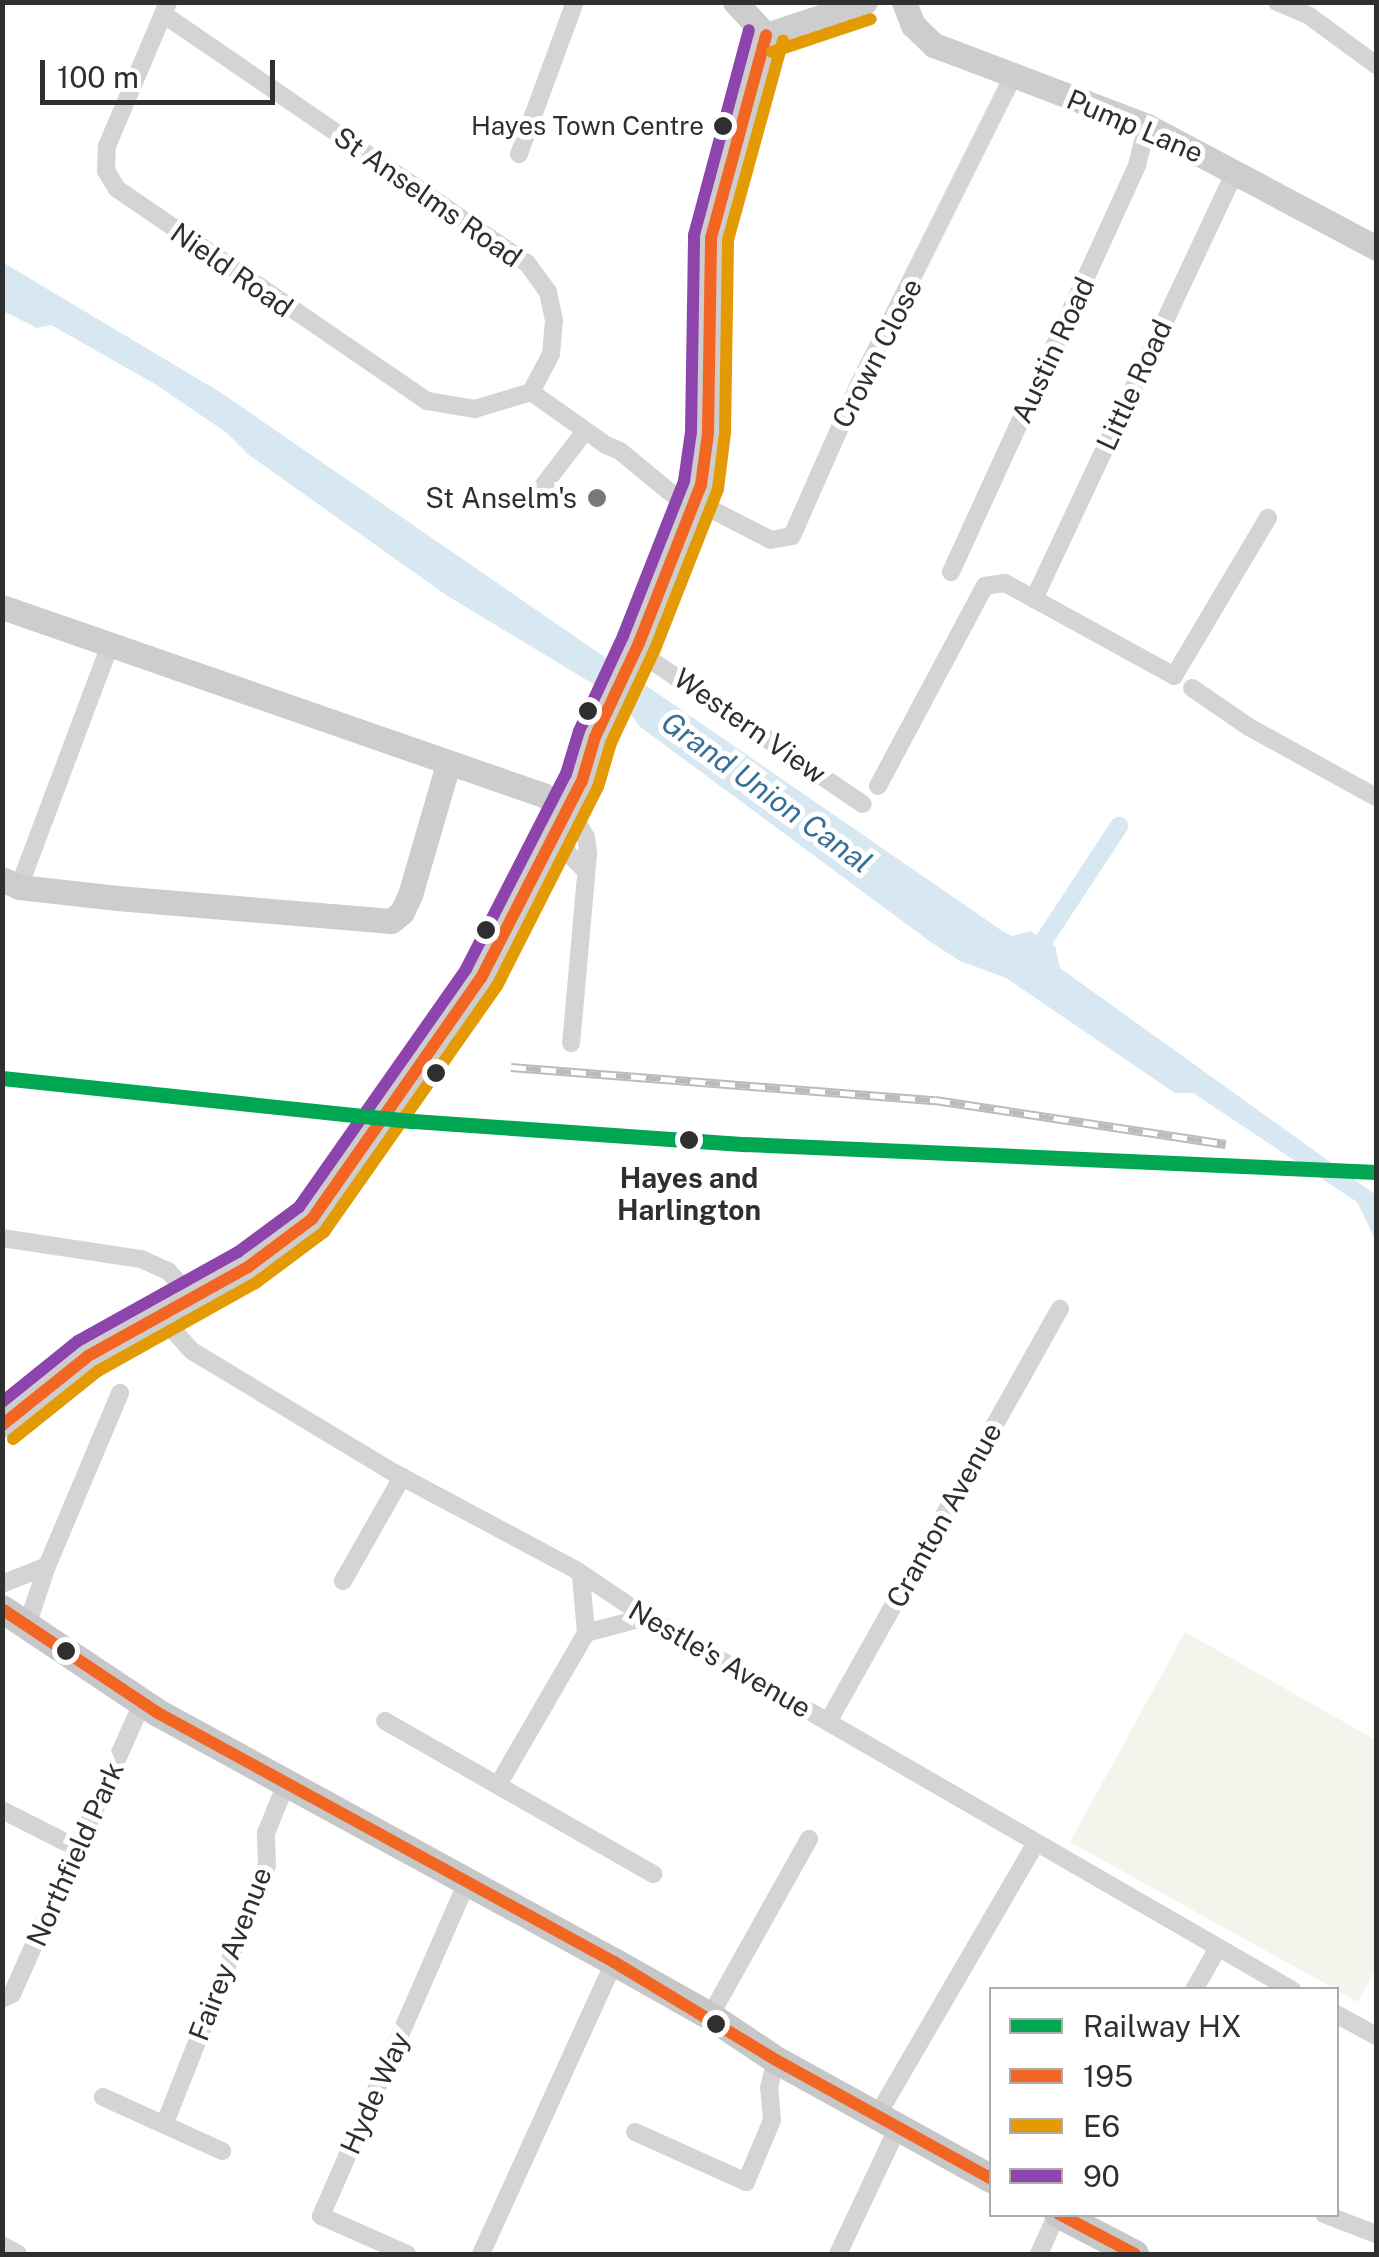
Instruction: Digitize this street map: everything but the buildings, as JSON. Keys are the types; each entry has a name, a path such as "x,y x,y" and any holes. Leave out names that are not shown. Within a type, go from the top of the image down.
{"main road":[{"path":"2,1609 142,1703 614,1962 710,2016 776,2060 989,2178"},
{"path":"1064,2217 1136,2254"}],"street":[{"path":"519,154 575,2"},
{"path":"734,2 766,35"},
{"path":"766,35 865,2"},
{"name":"Pump Lane","path":"904,2 913,25 934,44 1147,126 1376,248"},
{"path":"1277,2 1308,16 1376,65"},
{"name":"St Anselms Road","path":"166,8 527,263 548,292 554,320 551,354 531,392"},
{"name":"Nield Road","path":"166,8 107,146 106,171 117,190 428,401 475,409 531,392"},
{"path":"2,1425 88,1356 288,1242 312,1219 475,988 570,809 695,503 708,433 711,238 766,35"},
{"name":"Crown Close","path":"695,503 776,541 792,536 880,343 1014,75"},
{"name":"Austin Road","path":"951,572 1137,165 1147,126"},
{"name":"Little Road","path":"1034,599 1235,172"},
{"path":"531,392 585,431 620,450 671,493 695,503"},
{"path":"530,504 585,431"},
{"path":"878,786 985,586 1005,583 1171,676 1178,674 1268,518"},
{"path":"2,607 543,795 570,809 586,837 570,1043"},
{"path":"110,645 10,883 391,921 402,912 410,895 448,764"},
{"name":"Western View","path":"632,658 863,804"},
{"path":"1192,688 1249,727 1376,797"},
{"path":"544,860 566,851 586,871"},
{"path":"2,1238 141,1258 168,1271 192,1299"},
{"name":"Cranton Avenue","path":"828,1722 1060,1309"},
{"name":"Nestle's Avenue","path":"160,1316 192,1351 402,1477 581,1576 1287,1987"},
{"path":"27,1626 46,1566 120,1393"},
{"path":"343,1581 402,1477"},
{"path":"2,1584 46,1566"},
{"path":"498,1785 586,1633 581,1576"},
{"path":"586,1633 646,1616"},
{"name":"Northfield Park","path":"2,1999 12,1994 142,1703"},
{"path":"385,1721 653,1874"},
{"name":"Fairey Avenue","path":"165,2123 267,1865 266,1833 286,1784"},
{"path":"2,1810 77,1848"},
{"path":"710,2016 810,1839"},
{"path":"838,2254 887,2122 1036,1844"},
{"name":"Hyde Way","path":"407,2254 321,2216 466,1884"},
{"path":"1196,1987 1218,1948"},
{"path":"481,2254 614,1962"},
{"path":"1339,2016 1376,2036"},
{"path":"635,2132 746,2182 772,2120 769,2088 776,2060"},
{"path":"104,2097 222,2151"},
{"path":"1039,2254 1057,2217"},
{"path":"1332,2217 1376,2234"},
{"path":"2,2245 18,2254"}],"shaded area":[{"path":"1185,1632 1376,1740 1376,1968 1358,2002 1339,1991 1339,1987 1331,1987 1070,1842"}],"water":[{"name":"Grand Union Canal","path":"2,262 220,392 1001,930 1012,936 1030,931 1055,946 1060,968 1376,1195 1376,1241 1357,1202 1193,1093 1175,1093 1006,978 960,961 932,943 639,726 623,702 446,595 155,384 51,325 37,328 3,311"}],"waterway":[{"path":"1033,957 1119,826"}],"railway":[{"path":"511,1067 935,1100 1226,1144"}],"rail line":[{"name":"HX","path":"2,1078 413,1121 745,1144 1376,1172"}],"transit line":[{"name":"E6","path":"772,52 871,19"},
{"name":"90","path":"2,1402 78,1341 238,1252 299,1207 466,969 566,774 579,731 623,636 684,481 691,432 694,235 749,30"},
{"name":"195","path":"2,1425 88,1356 248,1267 312,1219 481,978 582,781 595,737 639,643 701,485 708,433 711,238 766,35"},
{"name":"E6","path":"13,1439 98,1371 257,1282 324,1232 497,986 598,787 611,743 655,649 718,489 725,433 728,240 783,40"},
{"name":"195","path":"2,1609 158,1713 614,1962 776,2060 989,2177"},
{"name":"195","path":"1065,2217 1135,2254"}],"place":[{"name":"Hayes Town Centre","path":"723,126"},
{"name":"St Anselm's","path":"597,498"},
{"name":"Hayes and Harlington","path":"689,1140"}]}
